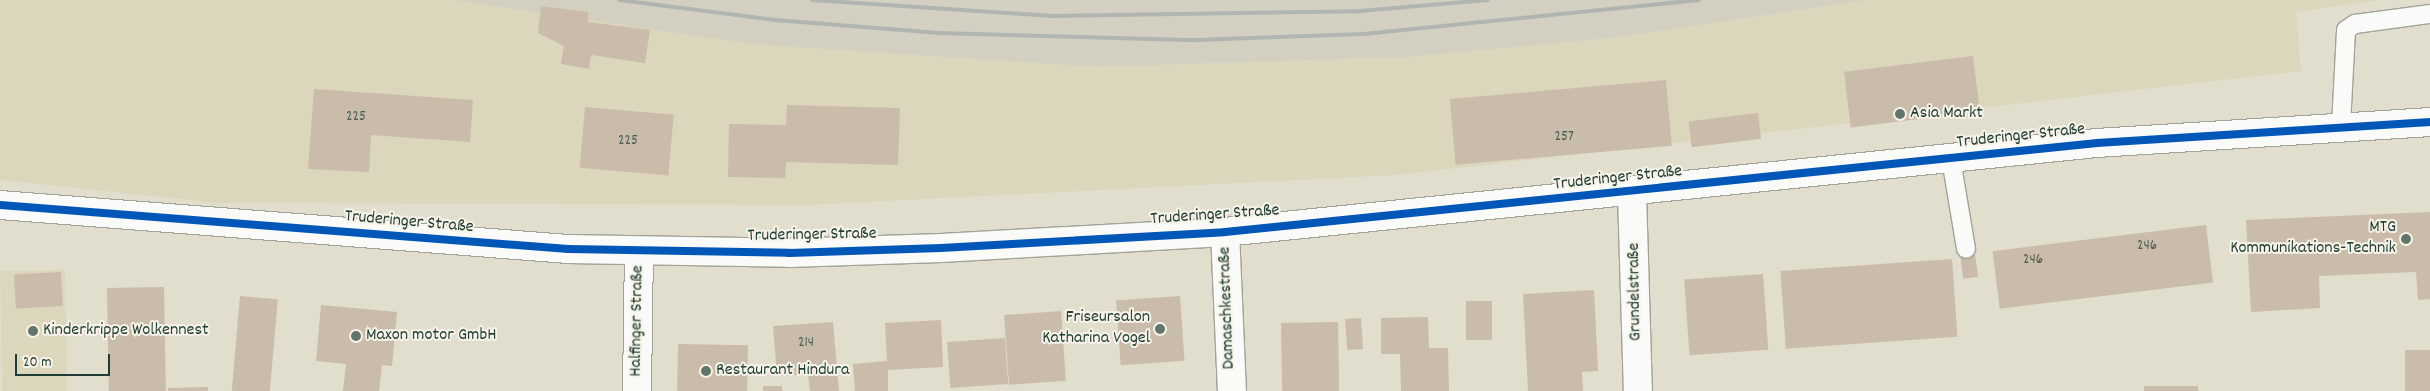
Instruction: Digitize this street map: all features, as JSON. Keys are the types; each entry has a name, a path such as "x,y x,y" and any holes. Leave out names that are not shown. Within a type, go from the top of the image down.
{"street":[{"name":"Truderinger Straße","path":"0,205 417,239 639,251 931,248 1225,232 1632,193 1951,159 2341,126 2430,122"},
{"name":"Grundelstraße","path":"1632,193 1638,391"},
{"name":"Damaschkestraße","path":"1225,232 1232,391"},
{"name":"Halfinger Straße","path":"637,391 639,251"}],"lane":[{"path":"2341,126 2346,30 2355,24 2430,14"},
{"path":"1951,159 1966,249"}],"shaded area":[{"path":"0,0 454,0 1098,67 1407,57 1612,38 1867,0 2380,0 2296,12 2301,71 1397,175 808,205 218,203 0,180"},
{"path":"454,0 1867,0 1612,38 1407,57 1098,67 752,44"},
{"name":"Kinderkrippe Wolkennest","path":"65,270 67,391 2,391 0,271"}],"building":[{"path":"541,6 588,12 588,22 650,30 645,63 591,55 589,69 561,64 564,46 538,33"},
{"path":"1973,56 1980,112 1851,127 1844,72"},
{"path":"1666,80 1672,146 1456,165 1450,99"},
{"path":"314,89 473,100 470,142 371,135 369,172 308,169"},
{"path":"787,105 900,108 898,165 786,162 785,178 728,177 729,124 786,125"},
{"path":"585,107 674,115 668,176 580,168"},
{"path":"1758,113 1761,139 1692,147 1689,122"},
{"path":"2430,212 2430,299 2418,300 2416,272 2319,276 2320,308 2251,312 2246,220"},
{"path":"2206,225 2213,283 2000,309 1993,251"},
{"path":"1974,247 1978,277 1963,279 1959,249"},
{"path":"1952,259 1957,337 1786,349 1780,271"},
{"path":"61,272 63,306 16,308 14,274"},
{"path":"1763,274 1768,350 1689,355 1684,280"},
{"path":"164,287 166,391 109,391 107,288"},
{"path":"1594,290 1598,371 1582,372 1583,391 1528,391 1523,294"},
{"path":"240,296 278,299 270,391 232,391"},
{"path":"1180,296 1185,361 1121,365 1116,300"},
{"path":"1466,301 1492,301 1492,340 1466,340"},
{"name":"Maxon motor GmbH","path":"321,305 397,312 392,366 382,365 379,391 343,391 346,364 316,361"},
{"path":"1061,311 1066,381 1009,385 1004,315"},
{"path":"1428,317 1429,348 1448,348 1449,391 1401,391 1400,354 1381,354 1381,318"},
{"path":"1361,318 1363,349 1347,350 1345,319"},
{"path":"941,320 943,367 888,370 888,391 855,391 853,364 887,361 885,323"},
{"path":"833,322 839,391 810,391 808,374 777,376 773,326"},
{"path":"1338,322 1339,391 1282,391 1281,323"},
{"path":"1005,338 1008,384 950,388 947,342"},
{"path":"678,344 748,345 747,391 677,391"},
{"path":"2405,350 2430,350 2430,391 2405,391"},
{"path":"763,386 782,386 782,391 763,391"},
{"path":"2144,386 2198,386 2198,391 2144,391"},
{"path":"208,387 208,391 168,391 168,388"}],"railway":[{"path":"619,0 775,20 939,33 1197,40 1364,34 1699,0"},
{"path":"812,0 1050,16 1360,11 1488,0"}],"cycle path":[{"path":"0,205 568,249 789,253 941,248 1225,232 2097,143 2430,122"}],"place":[{"name":"Asia Markt","path":"1900,114"},
{"name":"MTG Kommunikations-Technik","path":"2406,239"},
{"name":"Friseursalon Katharina Vogel","path":"1160,329"},
{"name":"Kinderkrippe Wolkennest","path":"33,331"},
{"name":"Maxon motor GmbH","path":"356,336"},
{"name":"Restaurant Hindura","path":"706,371"}]}
